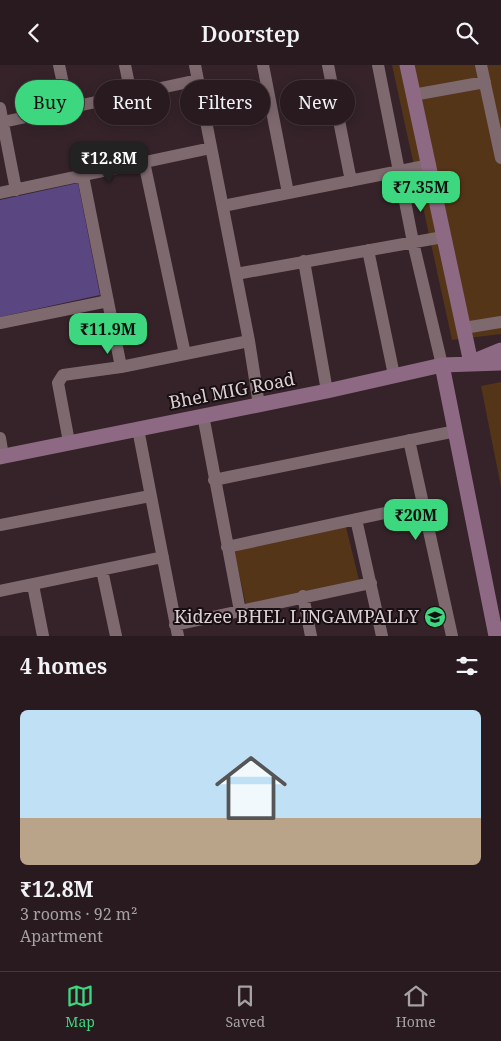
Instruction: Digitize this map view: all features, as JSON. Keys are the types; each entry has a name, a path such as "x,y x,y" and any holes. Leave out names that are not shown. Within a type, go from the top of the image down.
{"street":[{"path":"59,65 62,80"},
{"path":"125,65 128,80"},
{"path":"195,65 198,80"},
{"path":"263,65 288,193"},
{"path":"328,65 352,181"},
{"path":"378,65 413,242 456,431 496,636"},
{"path":"407,65 471,363"},
{"path":"481,65 501,158"},
{"path":"413,95 485,82"},
{"path":"0,108 16,190"},
{"path":"3,122 15,119"},
{"path":"207,125 249,341 259,405"},
{"path":"0,193 211,148"},
{"path":"144,162 185,354"},
{"path":"223,206 430,165"},
{"path":"83,175 121,367"},
{"path":"236,274 443,237"},
{"path":"368,250 394,375"},
{"path":"304,261 327,391"},
{"path":"0,323 108,301"},
{"path":"464,328 501,322"},
{"path":"69,442 58,383 63,375 121,367 249,341"},
{"name":"Bhel MIG Road","path":"471,363 494,351 501,350"},
{"name":"Bhel MIG Road","path":"2,457 327,391 442,365 501,363"},
{"path":"204,415 214,480 240,611"},
{"path":"138,429 177,631 240,611 303,596 371,583"},
{"path":"214,480 456,431"},
{"path":"0,439 2,457"},
{"path":"409,440 452,636"},
{"path":"0,525 150,496"},
{"path":"227,547 422,505"},
{"path":"356,519 382,636"},
{"path":"0,591 163,557"},
{"path":"102,569 116,636"},
{"path":"33,585 43,636"},
{"path":"303,596 311,636"}],"shaded area":[{"path":"392,65 501,65 501,334 452,340"},
{"path":"78,183 100,295 0,317 0,200"},
{"path":"501,382 501,487 481,386"},
{"path":"346,527 359,580 246,605 234,550"}],"place":[{"name":"Kidzee BHEL LINGAMPALLY","path":"435,617"}]}
